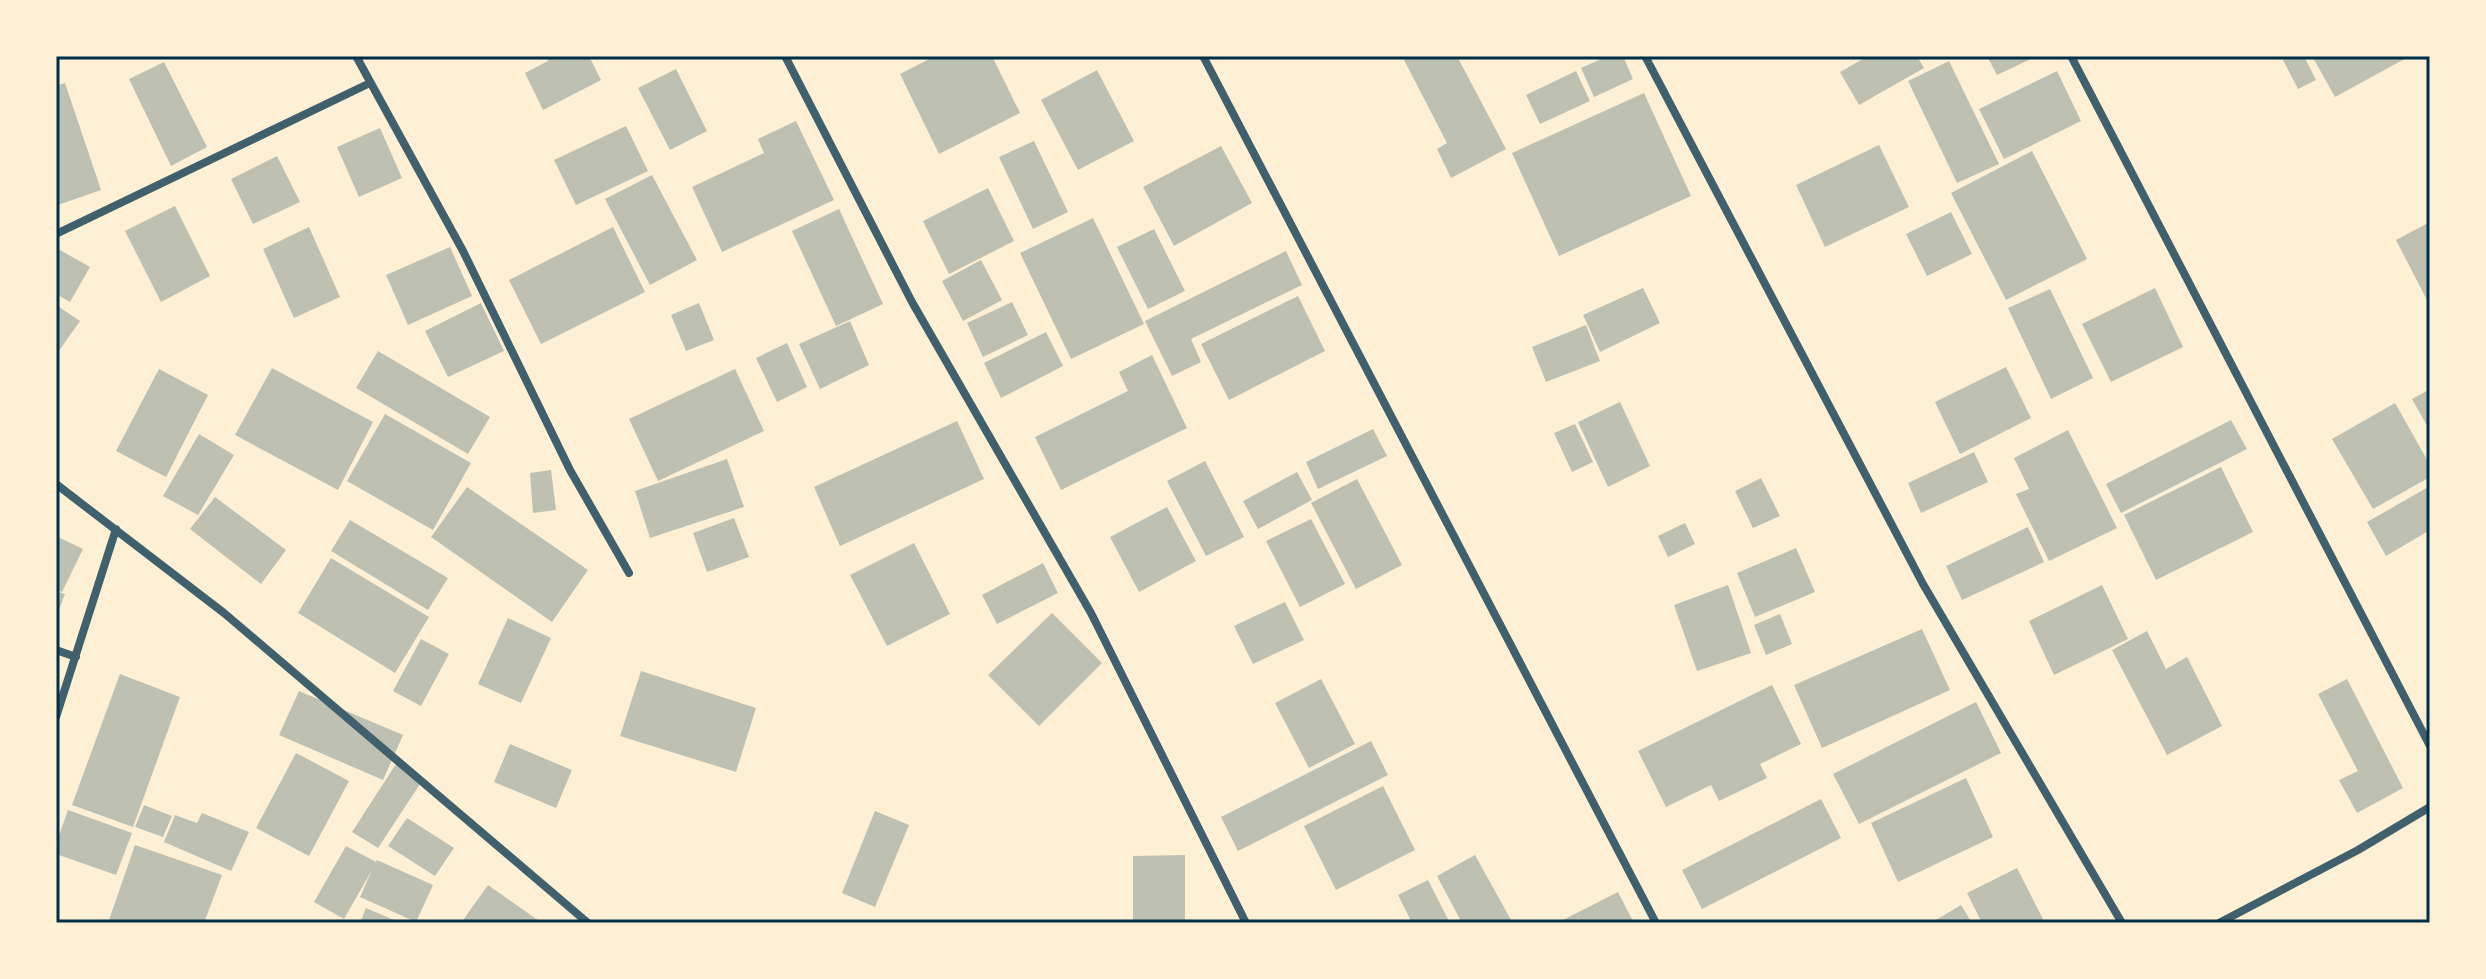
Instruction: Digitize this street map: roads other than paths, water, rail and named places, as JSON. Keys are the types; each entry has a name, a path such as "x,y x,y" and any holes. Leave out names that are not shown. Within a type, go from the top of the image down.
{"street":[{"path":"356,56 463,251 570,470 629,573"},
{"path":"785,56 912,302 1091,613 1246,923"},
{"path":"1203,56 1656,923"},
{"path":"1645,56 1923,584 2122,923"},
{"path":"2071,56 2430,746"},
{"path":"56,234 370,83"},
{"path":"56,484 224,613 588,923"},
{"path":"56,717 116,529"},
{"path":"56,650 76,657"},
{"path":"2219,923 2358,850 2430,807"}]}
